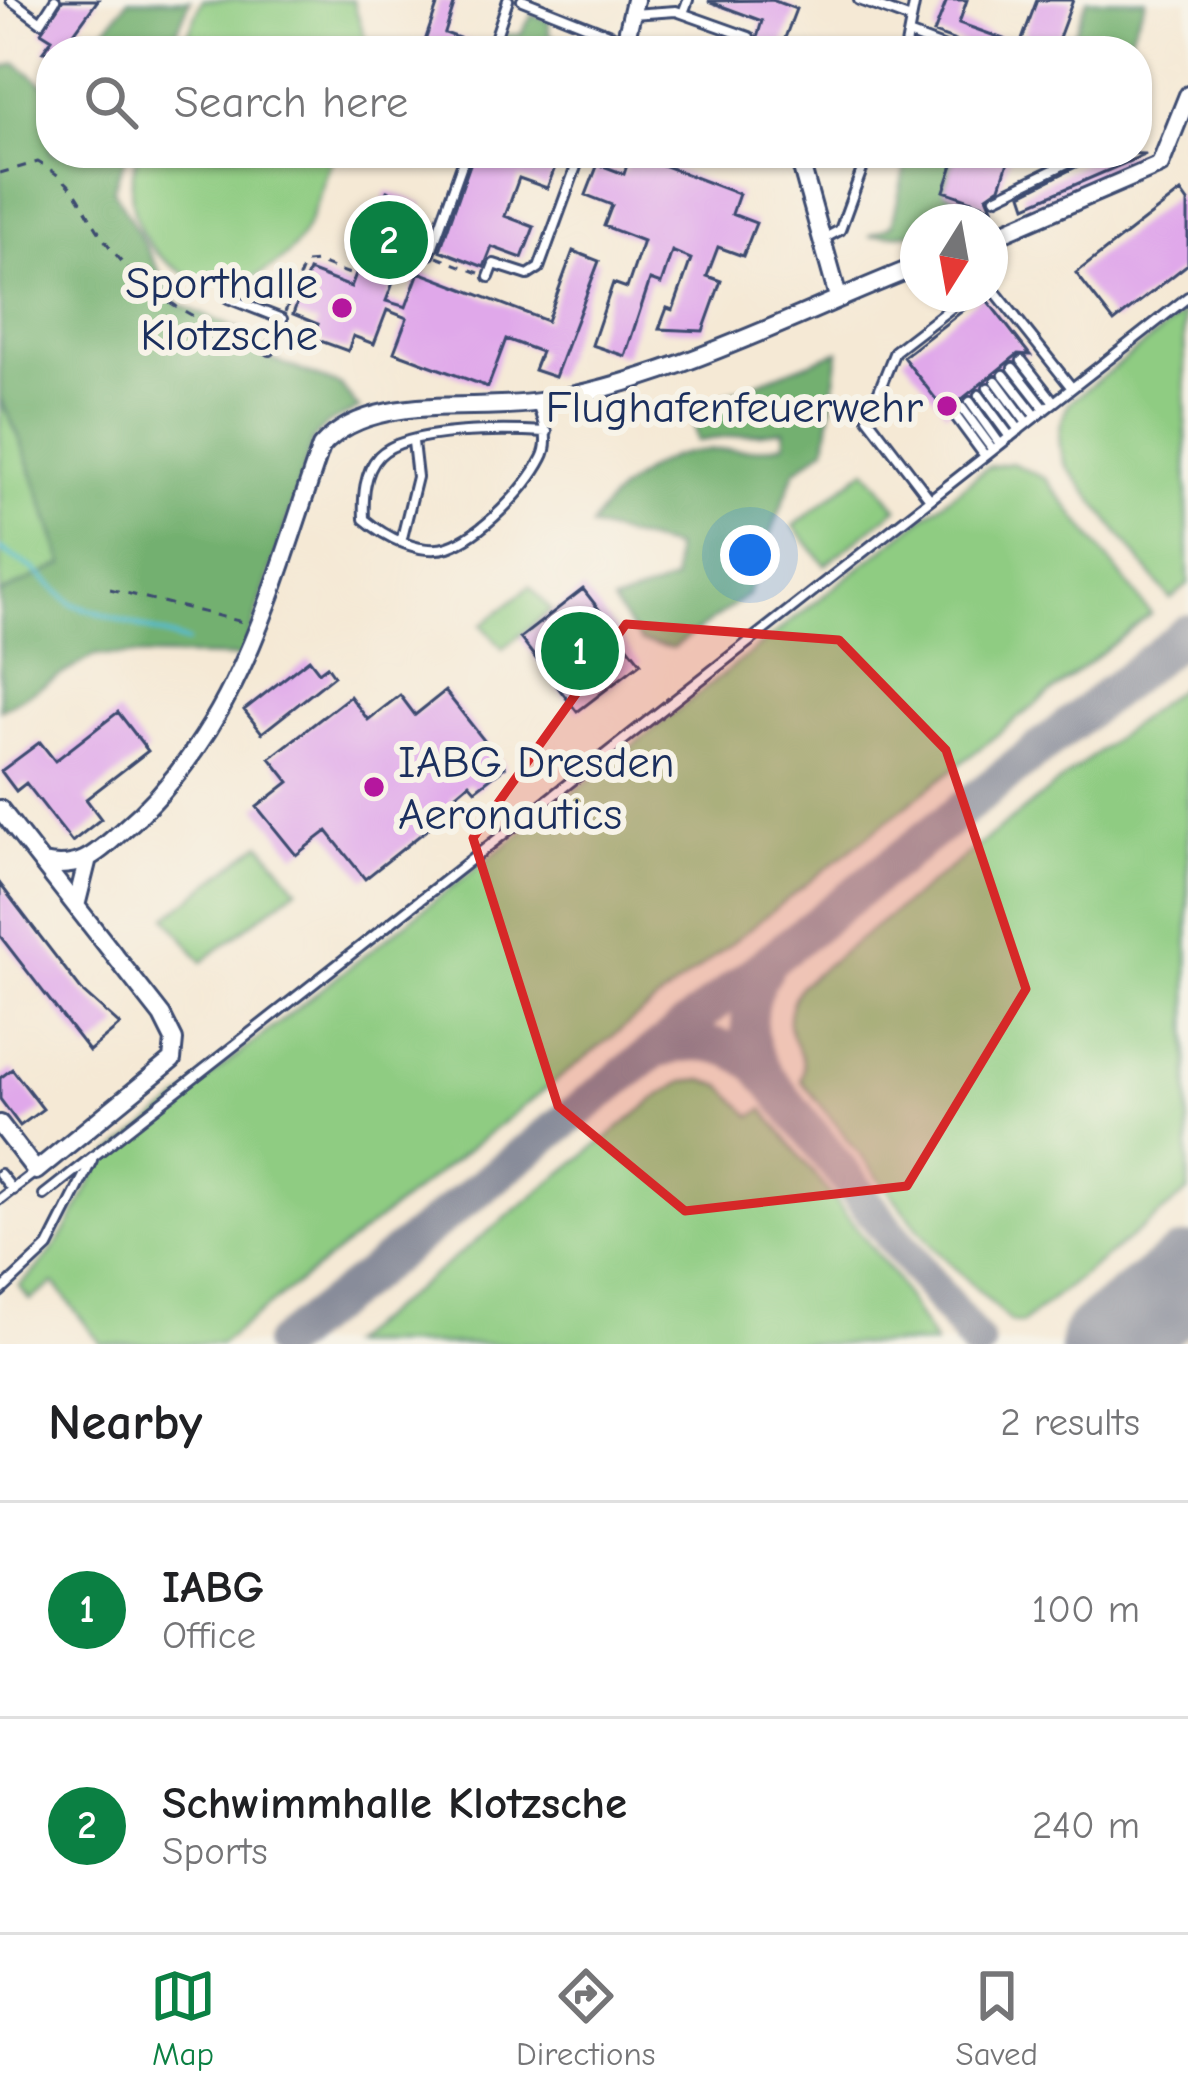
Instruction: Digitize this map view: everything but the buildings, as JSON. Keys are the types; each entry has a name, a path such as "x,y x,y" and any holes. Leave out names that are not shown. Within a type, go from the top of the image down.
{"street":[{"path":"1008,230 1160,165 1188,95"},
{"path":"802,168 838,297"},
{"path":"76,906 87,862 144,812 195,752 228,702 261,629 321,447 334,431 373,416 537,403 586,392 711,350 900,273"},
{"path":"0,809 162,1016 174,1040 172,1060 36,1171 0,1124"},
{"path":"43,863 87,862"}],"lane":[{"path":"11,0 41,22 56,0"},
{"path":"495,36 508,0"},
{"path":"522,0 601,36"},
{"path":"683,14 688,0"},
{"path":"859,0 908,18"},
{"path":"911,35 908,18 915,0"},
{"path":"633,7 683,14 744,36"},
{"path":"430,254 461,168"},
{"path":"489,277 494,265 528,275 538,268 575,168"},
{"path":"822,239 840,230 863,168"},
{"path":"995,199 1058,168"},
{"path":"44,1196 1188,297"},
{"path":"228,298 282,319 271,350"},
{"path":"1008,308 1072,388"},
{"path":"930,500 868,418 895,351 946,312"},
{"path":"1005,375 1049,406"},
{"path":"1005,375 1028,423"},
{"path":"1005,375 1028,423"},
{"path":"537,403 547,432 544,456 502,506 466,538 444,549 401,542 388,539 364,519 365,484 376,458 391,447 477,430 547,432"},
{"path":"966,405 993,450"},
{"path":"966,405 993,450"},
{"path":"966,405 1010,437"},
{"path":"401,542 417,477 413,442"},
{"path":"0,1292 48,1247 93,1159"},
{"path":"0,1199 36,1171"},
{"path":"0,1174 13,1190"}],"path":[{"path":"0,173 36,163"},
{"path":"48,168 72,182 105,240 175,310 254,344"},
{"path":"430,254 489,277"},
{"path":"282,319 305,263 355,276"},
{"path":"110,589 215,612 261,629"}],"highlighted area":[{"path":"626,624 839,640 946,750 1026,989 907,1186 685,1211 558,1106 473,838"}],"green space":[{"path":"128,0 190,0 175,36 100,36"},
{"path":"202,0 353,0 364,36 187,36"},
{"path":"1087,0 1146,0 1130,36 1074,36"},
{"path":"532,15 549,21 549,36 501,36 520,35"},
{"path":"16,63 36,78 36,168 121,168 113,189 178,304 256,337 252,352 340,385 359,409 327,424 313,440 243,657 96,655 0,710 0,594 64,564 21,441 0,398 0,69"},
{"path":"135,168 328,168 296,245 258,275 228,282 199,278 172,266 150,245 136,218 131,187"},
{"path":"905,168 952,168 944,191 966,204 900,204 900,234 869,236 892,225"},
{"path":"1184,313 1188,585 1170,599 1065,464 1060,433 1069,403"},
{"path":"839,351 826,447 795,471 748,595 673,648 641,642 613,603 674,581 674,548 591,527 597,516 629,484 667,459 785,443 784,430 697,441 691,408"},
{"path":"0,398 21,441 64,564 0,594"},
{"path":"1012,463 1046,479 1151,614 220,1344 101,1344 54,1283 30,1300 19,1286 57,1244 101,1162 988,467"},
{"path":"866,469 897,508 825,565 794,526"},
{"path":"530,586 551,610 503,649 482,625"},
{"path":"1188,681 1188,1192 1021,1324 1011,1322 933,1247 801,1080 802,1058 790,1029 792,1003 801,985"},
{"path":"261,843 297,888 202,962 167,917"},
{"path":"703,1080 723,1086 752,1117 763,1109 894,1276 935,1344 346,1344 662,1094 683,1082"}],"waterway":[{"path":"0,549 33,569 72,604 187,642"}],"taxiway":[{"path":"281,1344 1188,632"},
{"path":"765,1073 753,1046 749,1020 753,993 766,967"},
{"path":"661,1050 712,1045 736,1052 759,1067 977,1344"}],"runway":[{"path":"1105,1344 1188,1279"}],"place":[{"name":"Schwimmhalle Klotzsche","path":"389,240"},
{"name":"Sporthalle Klotzsche","path":"342,308"},
{"name":"Flughafenfeuerwehr","path":"947,406"},
{"name":"IABG","path":"580,651"},
{"name":"IABG Dresden Aeronautics","path":"374,787"}]}
